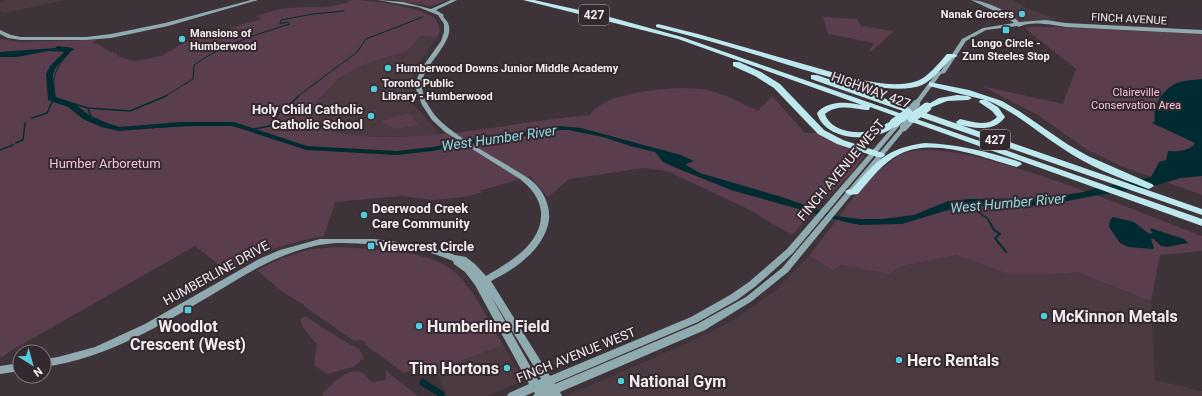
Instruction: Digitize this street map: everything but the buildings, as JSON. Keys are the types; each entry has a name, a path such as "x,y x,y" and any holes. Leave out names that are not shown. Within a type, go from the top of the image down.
{"highway":[{"name":"HIGHWAY 427","path":"526,0 694,36 1202,212"},
{"name":"HIGHWAY 427","path":"551,0 659,29 734,57 926,124 1071,179"},
{"path":"659,29 696,35 847,79 873,85 901,86 920,83 928,78 950,56 954,56"},
{"path":"659,29 758,74 777,86 821,132 835,140 877,154"},
{"path":"938,79 1000,103 1015,111 1065,147 1110,171 1202,206"},
{"path":"896,105 958,122 981,125 994,124 1001,117 998,112 989,105 966,98 948,97 922,105 910,116 899,125 877,132 857,135 832,129 824,122 821,113 827,107 848,105 882,112 917,124 926,124"},
{"path":"850,192 855,192 879,167 896,153 908,148 920,146 957,148 1071,179 1127,200 1144,202 1202,223"}],"street":[{"path":"0,32 7,36 21,38 90,38 110,36 144,30 256,0"},
{"path":"379,0 415,6 431,11 440,16 447,25 448,34 424,68 419,86 422,100 429,113 451,132 530,183 538,192 546,210 546,219 542,230 528,251 510,267 482,281"},
{"path":"431,11 455,0"},
{"path":"973,0 1003,15 1018,25"},
{"path":"995,26 1008,23 1007,20 1001,16 1003,15"},
{"name":"FINCH AVENUE","path":"985,30 992,31 1018,25"},
{"name":"FINCH AVENUE","path":"938,79 965,39 985,30 985,28 995,26 1056,25 1202,32"},
{"path":"922,105 938,79"},
{"name":"FINCH AVENUE WEST","path":"836,203 850,192 899,125"},
{"name":"FINCH AVENUE WEST","path":"513,396 539,393 552,389 688,333 732,310 759,292 794,261 817,225 877,154"},
{"name":"HUMBERLINE DRIVE","path":"52,363 98,350 149,327 262,261 320,242 374,242 420,247 454,258 482,281 552,389"},
{"name":"HUMBERLINE DRIVE","path":"482,281 508,338 539,393"},
{"path":"0,370 12,368"}],"shaded area":[{"path":"8,0 67,0 3,13 0,10 0,2"},
{"path":"978,0 1013,0 1026,8 1054,18 1056,22 1021,21"},
{"path":"420,36 437,37 414,71 411,90 414,105 441,135 414,137 358,136 343,135 318,127 318,100 339,78 365,64 407,51"},
{"path":"956,255 1008,274 1077,272 1151,301 1155,380 1202,391 1202,396 566,396 690,342 732,321 776,290 809,256 833,270 840,265 889,274 902,266"},
{"path":"503,345 523,379 522,381 487,396 447,396 435,371"}],"green space":[{"name":"Humber Arboretum","path":"352,0 371,1 420,11 435,19 438,23 440,31 437,37 420,36 407,51 365,64 339,78 318,100 318,126 334,132 350,135 410,137 461,132 590,115 597,107 609,100 624,95 675,88 690,88 715,92 758,111 772,96 805,133 817,133 835,142 860,151 864,157 851,174 826,198 792,235 746,208 667,171 643,168 569,179 548,197 530,176 464,197 434,200 400,196 335,202 324,236 262,253 227,271 195,246 23,344 12,344 12,350 1,358 0,39 21,42 96,40 92,43 117,53 117,56 135,61 162,56 183,43 261,19 256,16 273,11 286,8 329,6"},
{"path":"395,0 448,0 431,6"},
{"path":"823,17 857,19 861,26 894,31 872,51 869,51 874,43 828,34"},
{"name":"Claireville Conservation Area","path":"1026,28 1202,34 1202,195 1121,166 1086,149 1038,115 982,86 1063,104 1076,69 1027,30"},
{"path":"407,114 412,115 418,125 396,129 383,123 383,120"},
{"path":"919,150 934,150 975,156 1072,186 1202,236 1202,251 1160,255 1151,301 1077,272 1053,274 1008,274 956,255 902,266 889,274 840,265 833,270 809,256 864,184 902,153"},
{"path":"341,247 403,252 434,260 447,266 458,275 471,291 503,345 421,376 407,367 411,371 404,373 364,344 366,342 361,340 354,341 304,305 281,291 257,270 282,258 312,249"},
{"path":"305,316 360,350 364,358 353,367 327,374 314,365 317,345 303,327 300,319"},
{"path":"386,369 392,376 418,396 323,396 322,394 334,382 349,372 360,372 372,382 386,380"}],"water":[{"path":"68,47 75,49 69,52 49,51 17,57 0,57 0,52"},
{"path":"1202,79 1202,176 1181,178 1157,185 1043,206 958,207 902,224 860,225 731,190 663,162 655,152 603,137 568,130 560,130 496,141 489,141 484,138 560,126 581,128 681,155 694,161 686,165 700,173 785,198 836,216 860,219 882,219 914,215 948,201 969,199 1048,198 1151,177 1159,162 1166,160 1168,151 1190,148 1195,143 1152,123 1155,121 1155,110 1157,104 1167,89 1177,83"},
{"path":"1113,217 1134,222 1148,233 1152,234 1150,228 1184,239 1188,243 1167,247 1161,246 1154,239 1151,239 1153,249 1128,247 1120,243 1109,227 1110,220"},
{"path":"422,378 444,392 445,396 438,396 419,384"}],"waterway":[{"path":"165,96 193,79 194,65 228,46 290,24 288,22 280,24 281,20 313,14 344,11"},
{"path":"297,97 357,52 366,39 423,17"},
{"name":"West Humber River","path":"58,48 63,48 68,51 51,70 49,77 52,91 51,98 71,105 86,117 104,125 119,129 181,124 234,124 306,148 397,153 432,149 497,137"},
{"path":"55,96 54,77 60,63 69,52"},
{"path":"32,118 47,113 55,96"},
{"path":"88,108 130,111 165,96"},
{"name":"West Humber River","path":"88,108 92,121 122,129 218,124 231,125 249,130 270,126 278,114 299,96"},
{"name":"West Humber River","path":"55,98 88,108"},
{"path":"16,143 23,140 25,123"},
{"path":"0,150 13,145"},
{"path":"969,205 988,219 991,225"},
{"path":"991,224 993,229 1000,234 995,238 1006,252"}],"place":[{"name":"Nanak Grocers","path":"1022,14"},
{"name":"Longo Circle - Zum Steeles Stop","path":"1006,30"},
{"name":"Mansions of Humberwood","path":"182,39"},
{"name":"Humberwood Downs Junior Middle Academy","path":"388,68"},
{"name":"Toronto Public Library - Humberwood","path":"374,89"},
{"name":"Holy Child Catholic Catholic School","path":"371,116"},
{"name":"Deerwood Creek Care Community","path":"364,215"},
{"name":"Viewcrest Circle","path":"371,246"},
{"name":"Woodlot Crescent (West)","path":"188,310"},
{"name":"McKinnon Metals","path":"1044,316"},
{"name":"Humberline Field","path":"419,326"},
{"name":"Herc Rentals","path":"899,360"},
{"name":"Tim Hortons","path":"507,368"},
{"name":"National Gym","path":"621,381"}]}
